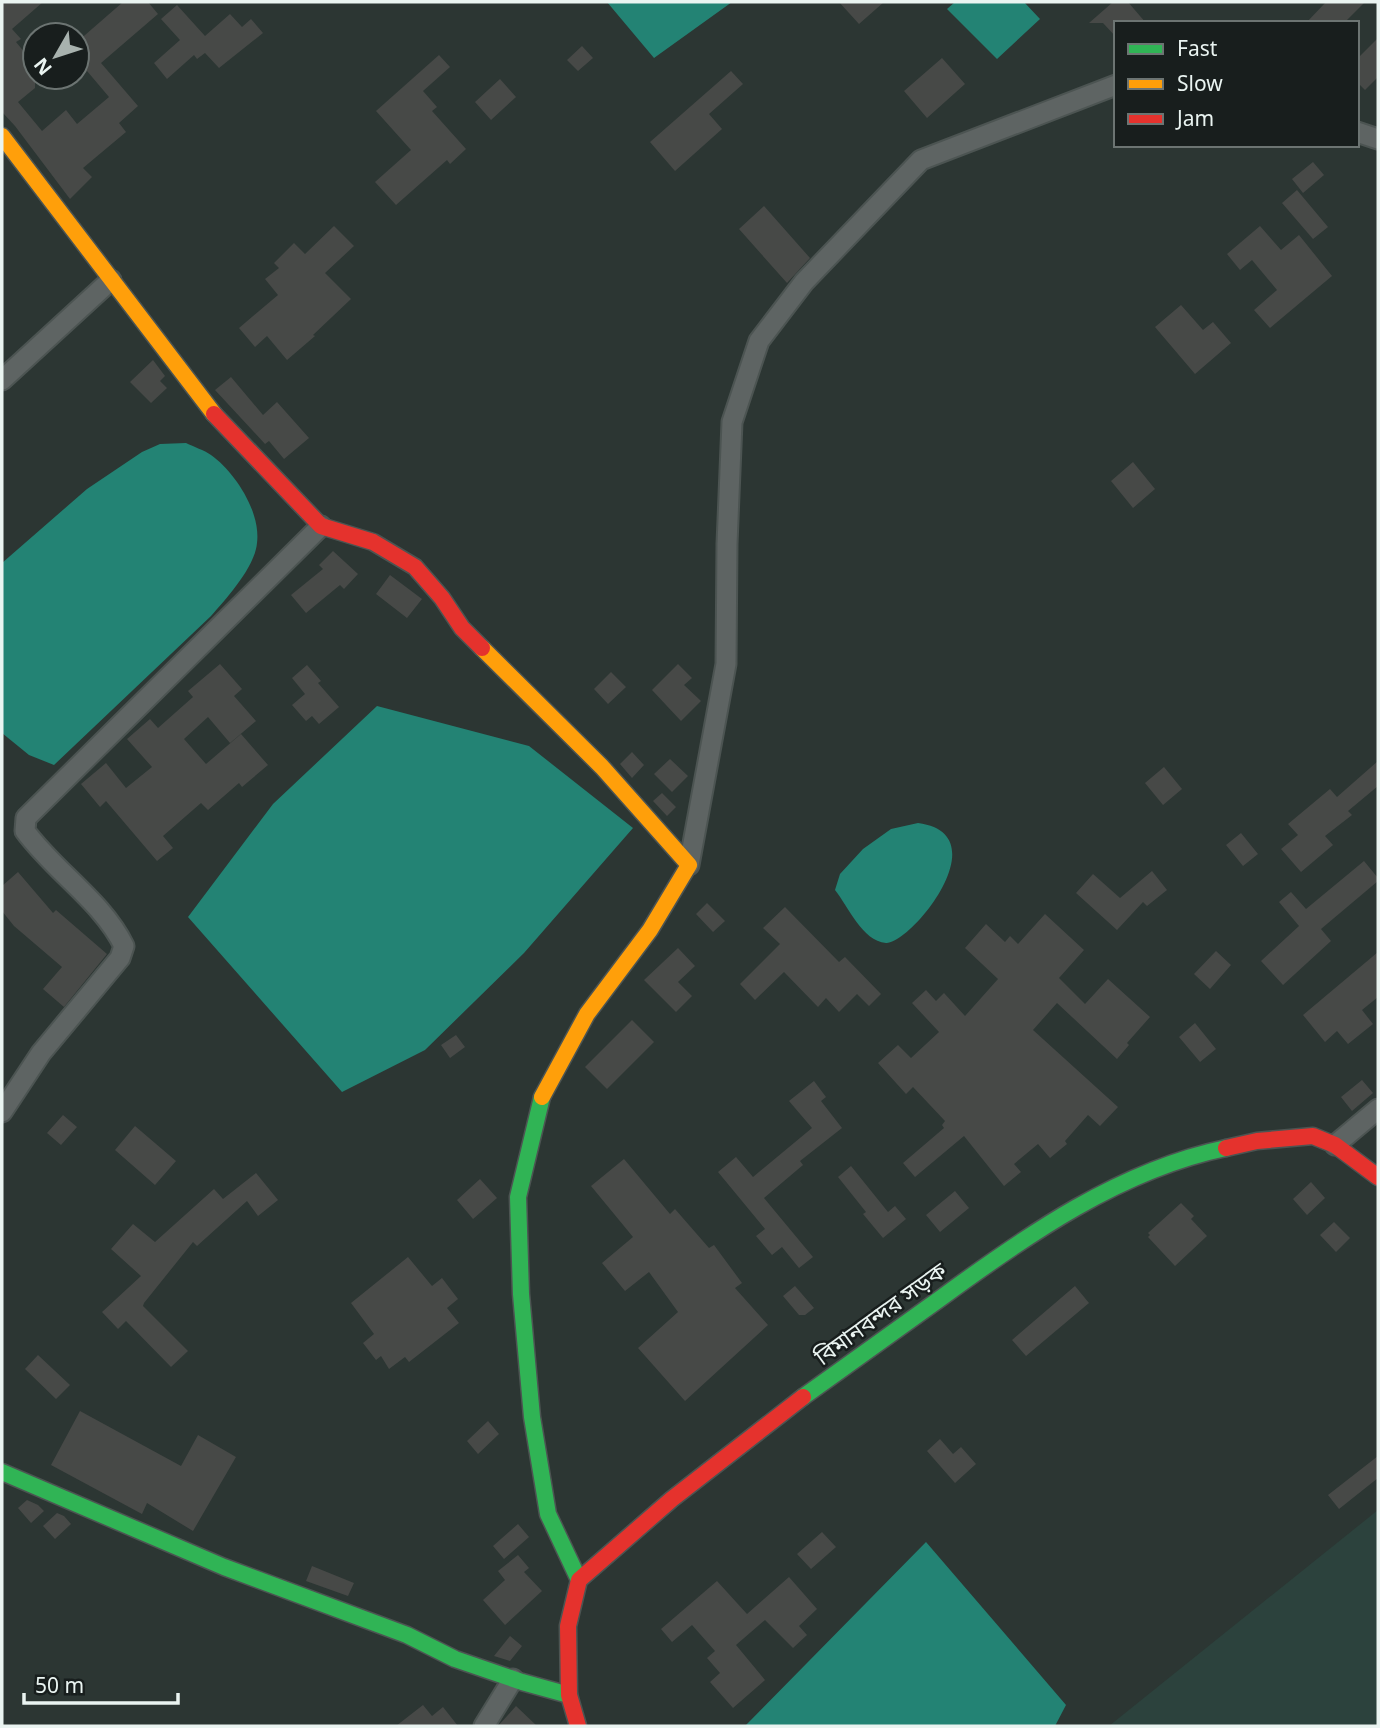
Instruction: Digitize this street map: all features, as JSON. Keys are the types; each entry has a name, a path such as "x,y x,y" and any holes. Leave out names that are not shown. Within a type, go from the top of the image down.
{"main road":[{"path":"2,136 210,410 321,526 373,542 415,567 442,598 462,628 602,767 689,865 650,930 587,1014 540,1100 518,1197 521,1294 534,1431 548,1514 579,1580 568,1626 569,1695 578,1726"},
{"name":"বিমানবন্দর সড়ক","path":"579,1580 671,1499 796,1402 1025,1237 1121,1184 1196,1154 1257,1140 1313,1136 1335,1145 1378,1177"},
{"path":"2,1472 224,1567 407,1635 455,1659 569,1695"}],"street":[{"path":"689,865 726,664 732,422 759,341 804,282 922,160 1114,86"},
{"path":"1359,133 1378,139"},
{"path":"2,380 111,279"},
{"path":"2,1112 41,1053 120,958 124,946 114,927 37,848 25,831 26,818 321,526"},
{"path":"1335,1145 1378,1109"},
{"path":"484,1726 513,1679"}],"shaded area":[{"path":"607,2 732,2 654,58"},
{"path":"955,2 1024,2 1040,19 997,59 947,9"},
{"path":"186,443 220,462 237,482 251,506 257,543 251,562 239,582 211,616 54,765 29,755 2,733 2,563 87,489 142,452 160,444"},
{"path":"377,706 529,746 633,828 524,953 425,1050 342,1092 188,917 273,804"},
{"path":"918,823 941,831 951,847 951,866 929,909 913,927 898,939 886,943 877,941 856,922 835,890 840,874 863,849 891,829"},
{"path":"1378,1510 1378,1726 1109,1726"},
{"path":"926,1542 1066,1705 1055,1726 745,1726"}],"building":[{"path":"2,2 43,2 12,29 21,39 16,42 21,48 21,91 31,91 18,102 42,131 66,110 77,124 109,97 91,76 91,30 123,2 148,2 158,14 101,63 138,106 119,123 126,132 83,168 92,177 70,199 15,126 3,113 2,115"},
{"path":"839,2 884,2 859,24"},
{"path":"1113,2 1128,2 1144,21 1114,21 1114,35 1103,23 1089,23"},
{"path":"1326,2 1365,2 1346,21 1308,21"},
{"path":"177,5 205,36 230,14 242,27 251,19 263,33 219,68 205,53 197,59 194,55 167,79 154,63 180,40 161,19"},
{"path":"1378,38 1378,77 1365,90 1359,84 1359,57"},
{"path":"582,46 593,58 578,71 567,60"},
{"path":"439,55 450,67 423,91 437,107 432,111 466,149 450,164 447,160 396,205 375,182 411,150 376,111"},
{"path":"942,58 965,84 927,118 904,91"},
{"path":"731,71 743,84 709,114 722,129 675,171 650,142"},
{"path":"500,79 516,97 491,120 475,102"},
{"path":"1313,162 1324,175 1303,193 1292,179"},
{"path":"1297,190 1328,227 1313,239 1282,203"},
{"path":"764,206 810,258 787,283 739,229"},
{"path":"334,226 354,246 325,273 351,299 287,360 267,336 255,347 239,328 278,295 265,279 279,268 274,263 294,243 305,254"},
{"path":"1260,226 1281,250 1299,235 1332,276 1270,328 1254,310 1277,290 1252,260 1240,270 1227,254"},
{"path":"1181,305 1203,330 1213,322 1231,343 1195,374 1155,327"},
{"path":"153,360 165,376 160,381 167,388 151,403 130,382"},
{"path":"231,377 263,415 277,402 309,438 284,459 269,441 265,444 215,390"},
{"path":"1133,462 1155,489 1133,508 1111,481"},
{"path":"333,551 358,574 344,589 340,585 306,613 291,595 323,569 319,565"},
{"path":"390,575 422,599 407,618 376,594"},
{"path":"220,664 242,689 234,696 256,721 230,743 208,717 184,739 206,764 241,734 268,765 242,787 239,783 208,810 201,803 163,836 173,848 157,861 106,801 100,807 81,784 106,763 126,788 152,767 127,739 150,719 158,728 193,697 188,691"},
{"path":"678,664 692,678 684,685 701,701 681,721 652,690"},
{"path":"307,665 321,681 318,683 339,707 319,724 312,716 306,721 292,705 305,694 292,678"},
{"path":"611,672 626,687 608,704 594,689"},
{"path":"632,752 644,765 632,778 620,764"},
{"path":"670,759 688,776 672,792 654,774"},
{"path":"1378,761 1378,786 1348,811 1352,815 1325,836 1333,845 1301,872 1281,849 1298,835 1288,824 1330,789 1337,797"},
{"path":"1164,767 1182,789 1163,805 1145,783"},
{"path":"662,793 676,807 667,816 653,801"},
{"path":"1241,833 1258,854 1243,866 1226,845"},
{"path":"1364,861 1378,881 1321,929 1331,941 1283,985 1261,961 1299,926 1279,902 1291,892 1306,909"},
{"path":"1152,871 1167,890 1147,906 1143,902 1117,930 1076,893 1093,874 1120,898"},
{"path":"18,872 53,913 56,910 107,954 64,1007 43,989 62,967 14,926 2,911 2,886"},
{"path":"707,903 725,921 713,932 696,914"},
{"path":"785,907 839,962 845,957 881,994 869,1006 857,994 839,1012 826,998 818,1007 784,972 755,1000 740,984 780,944 763,928"},
{"path":"1045,914 1084,950 1059,978 1085,1004 1108,979 1150,1017 1117,1059 1057,1003 1033,1030 1118,1107 1100,1126 1088,1115 1065,1141 1067,1144 1050,1158 1038,1144 1014,1164 1021,1172 1004,1186 964,1136 915,1177 903,1163 944,1128 942,1125 945,1121 913,1087 906,1094 878,1063 898,1045 911,1058 939,1032 912,1003 926,990 936,1001 944,993 965,1016 998,979 965,948 986,924 1005,942 1010,936 1018,944"},
{"path":"678,948 695,966 678,982 692,996 676,1012 644,980"},
{"path":"1216,951 1231,965 1210,989 1194,974"},
{"path":"1378,952 1378,997 1362,1010 1373,1024 1348,1044 1337,1031 1325,1042 1303,1015"},
{"path":"632,1020 654,1042 607,1089 585,1067"},
{"path":"1195,1023 1216,1049 1200,1062 1179,1037"},
{"path":"456,1035 465,1047 450,1058 441,1045"},
{"path":"1362,1080 1373,1093 1352,1111 1341,1097"},
{"path":"814,1081 826,1097 821,1101 842,1128 800,1161 803,1165 764,1198 813,1257 799,1268 782,1247 772,1255 756,1236 765,1229 718,1172 736,1157 753,1177 812,1128 789,1101"},
{"path":"63,1115 77,1127 61,1145 47,1133"},
{"path":"135,1126 176,1161 155,1185 115,1150"},
{"path":"624,1159 670,1214 675,1209 709,1248 714,1245 742,1283 735,1288 768,1325 685,1401 638,1348 678,1312 649,1272 625,1291 602,1263 633,1237 591,1186"},
{"path":"851,1166 888,1212 895,1206 906,1219 883,1238 838,1177"},
{"path":"256,1173 278,1200 258,1216 247,1201 197,1246 193,1242 144,1303 143,1306 188,1351 171,1367 126,1321 118,1329 102,1312 141,1276 111,1249 133,1224 155,1242 214,1189 223,1199"},
{"path":"480,1179 497,1198 473,1219 457,1200"},
{"path":"1311,1182 1325,1198 1307,1215 1293,1199"},
{"path":"955,1191 969,1208 940,1232 926,1215"},
{"path":"1181,1203 1194,1216 1191,1219 1207,1236 1175,1266 1148,1237 1148,1233"},
{"path":"1334,1222 1350,1238 1336,1252 1320,1235"},
{"path":"408,1257 432,1286 442,1278 458,1299 447,1308 459,1323 409,1362 405,1357 389,1369 381,1356 376,1360 363,1343 374,1334 351,1303"},
{"path":"795,1286 814,1308 805,1315 799,1315 783,1296"},
{"path":"1075,1286 1089,1303 1026,1356 1012,1340"},
{"path":"38,1355 70,1385 56,1399 25,1369"},
{"path":"80,1411 181,1466 198,1435 236,1457 193,1531 147,1503 142,1514 51,1465"},
{"path":"488,1421 499,1434 478,1454 467,1441"},
{"path":"940,1439 953,1454 961,1447 976,1464 955,1483 927,1451"},
{"path":"1378,1456 1378,1478 1339,1509 1328,1495"},
{"path":"27,1500 44,1511 31,1523 18,1508"},
{"path":"57,1513 71,1524 55,1539 43,1526"},
{"path":"518,1524 529,1537 504,1559 493,1546"},
{"path":"822,1532 836,1547 811,1569 797,1554"},
{"path":"518,1555 529,1568 524,1572 542,1591 505,1625 483,1600 505,1580 498,1571"},
{"path":"312,1566 354,1583 348,1596 306,1581"},
{"path":"789,1577 817,1609 799,1626 807,1635 793,1648 765,1620 736,1645 765,1680 733,1708 710,1682 720,1673 707,1658 715,1651 692,1625 672,1642 661,1629 717,1581 747,1614"},
{"path":"510,1636 522,1646 510,1661 494,1656"},
{"path":"423,1705 432,1716 443,1707 458,1726 396,1726"},
{"path":"516,1706 537,1726 498,1726"}],"traffic: fast":[{"path":"542,1097 518,1197 521,1294 532,1417 548,1514 579,1580"},
{"path":"803,1397 1007,1251 1076,1208 1149,1172 1226,1148"},
{"path":"2,1472 224,1567 407,1635 455,1659 569,1695"}],"traffic: slow":[{"path":"2,136 214,414"},
{"path":"482,648 602,767 689,865 650,930 587,1014 542,1097"}],"traffic: jam":[{"path":"214,414 321,526 373,542 415,567 442,598 462,628 482,648"},
{"path":"1226,1148 1257,1141 1313,1136 1335,1145 1378,1177"},
{"path":"578,1726 569,1695 568,1626 579,1580 672,1499 803,1397"}]}
